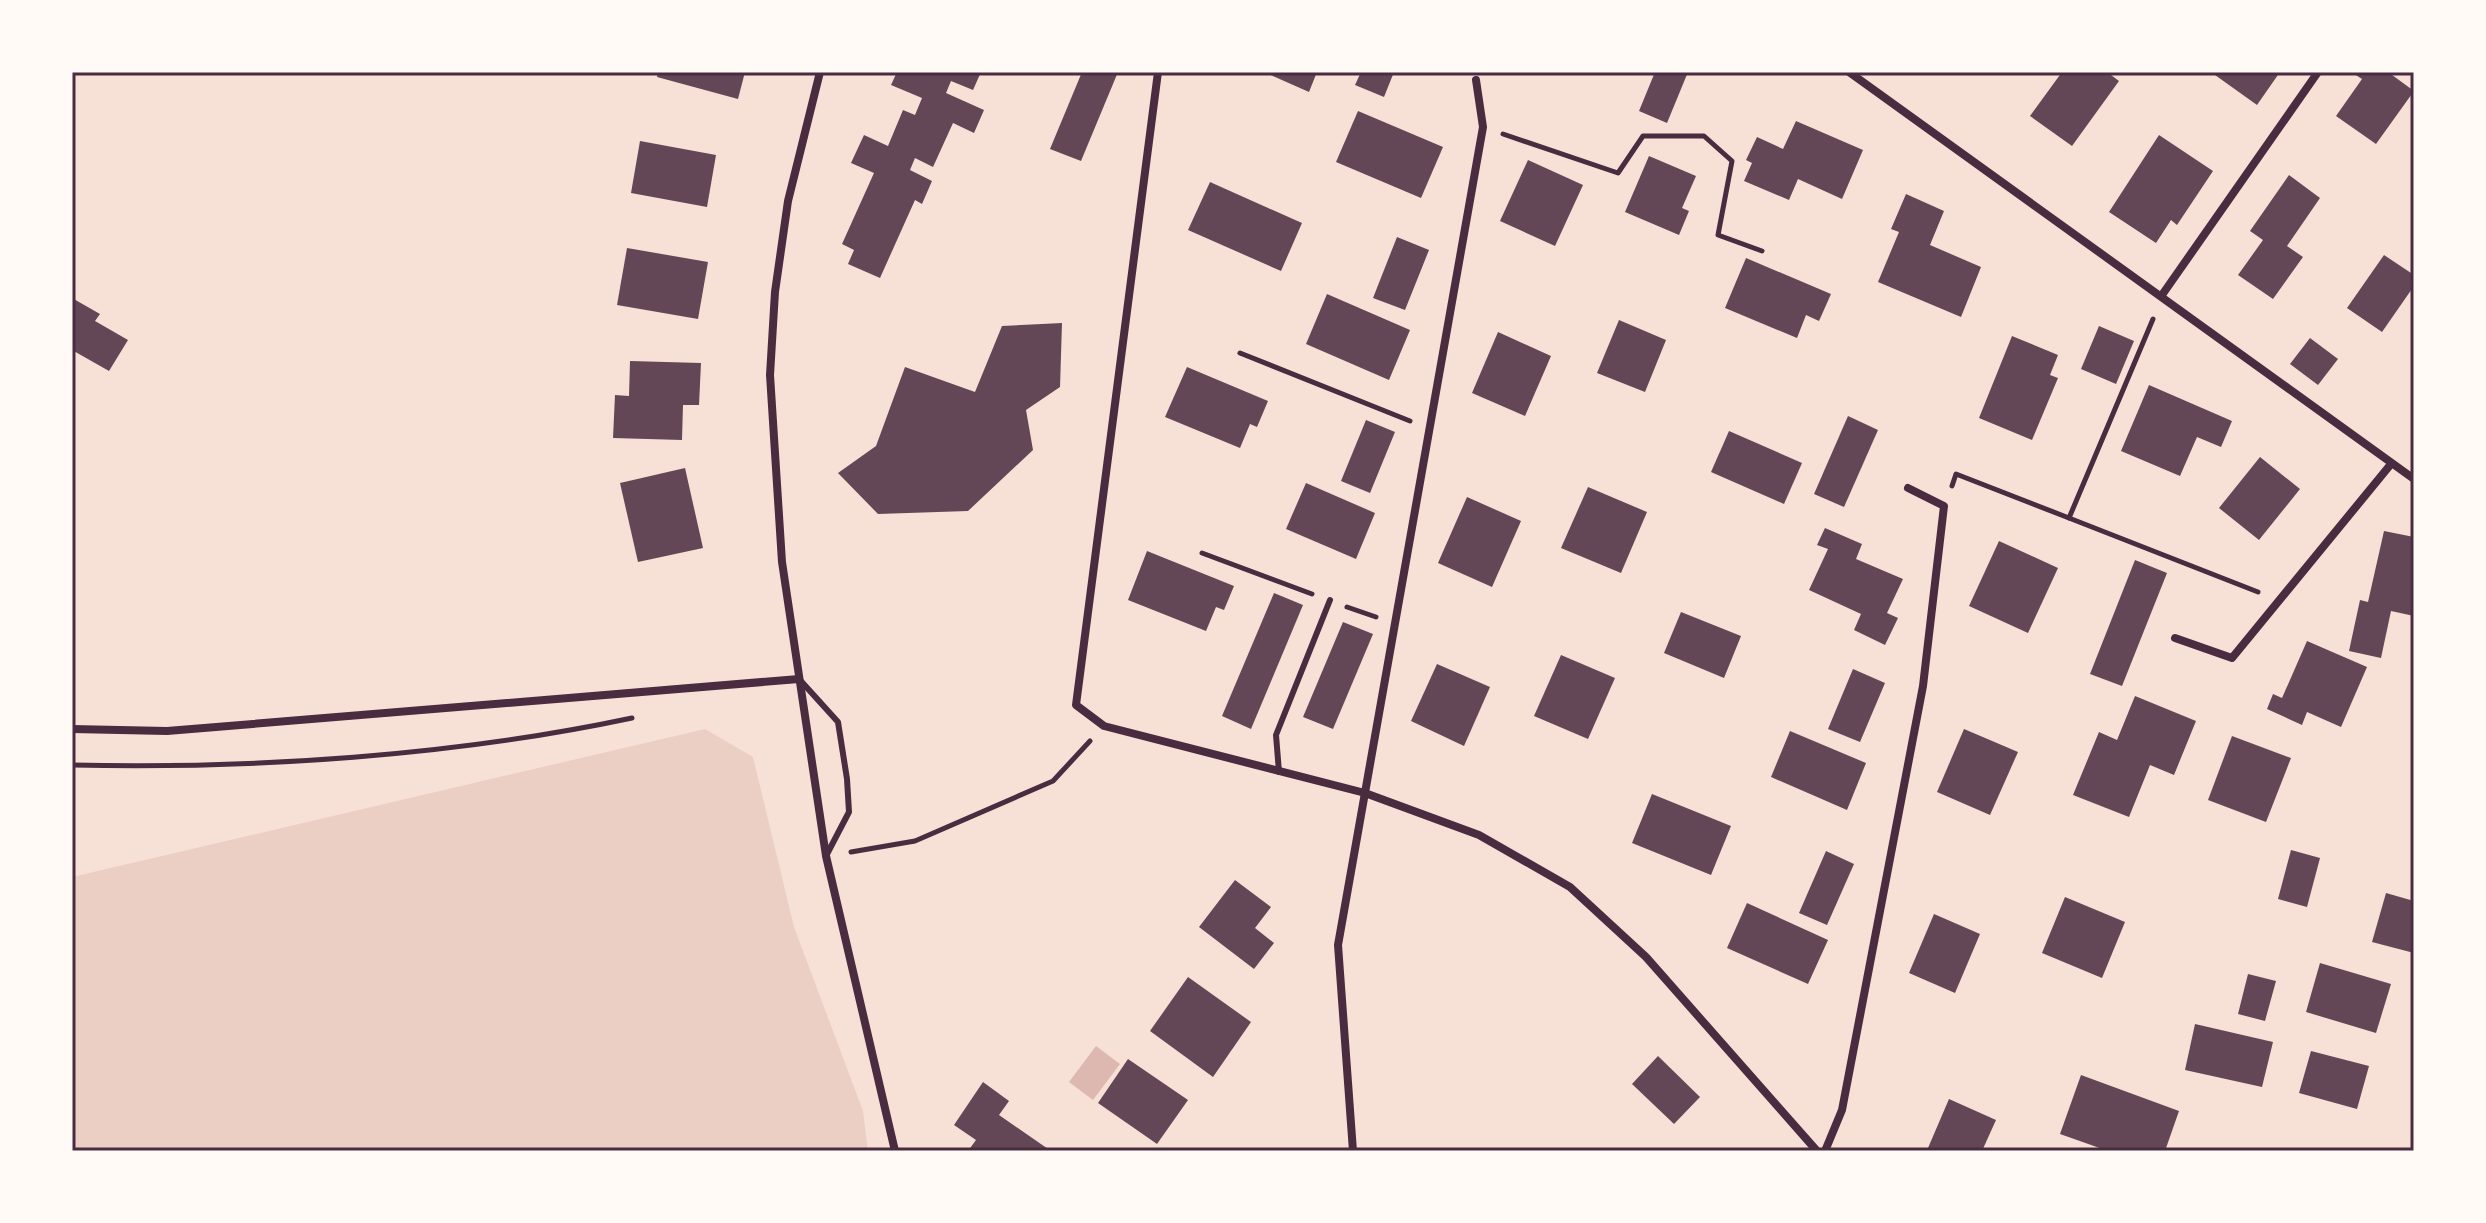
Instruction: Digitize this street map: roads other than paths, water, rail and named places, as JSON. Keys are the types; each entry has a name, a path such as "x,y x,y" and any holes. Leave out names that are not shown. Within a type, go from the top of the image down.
{"street":[{"path":"820,72 788,201 775,292 770,375 782,562 826,856 895,1151"},
{"path":"1158,72 1076,705 1104,726 1365,793 1479,835 1570,887 1646,957 1817,1151"},
{"path":"1849,72 2414,479"},
{"path":"2162,295 2318,72"},
{"path":"1353,1151 1338,945 1483,127 1476,80"},
{"path":"2175,638 2232,658 2391,464"},
{"path":"1825,1151 1842,1110 1923,686 1944,506 1908,488"},
{"path":"72,729 167,731 799,679"}],"lane":[{"path":"1279,772 1276,735 1330,600"},
{"path":"799,679 838,722 849,812 826,856"}]}
